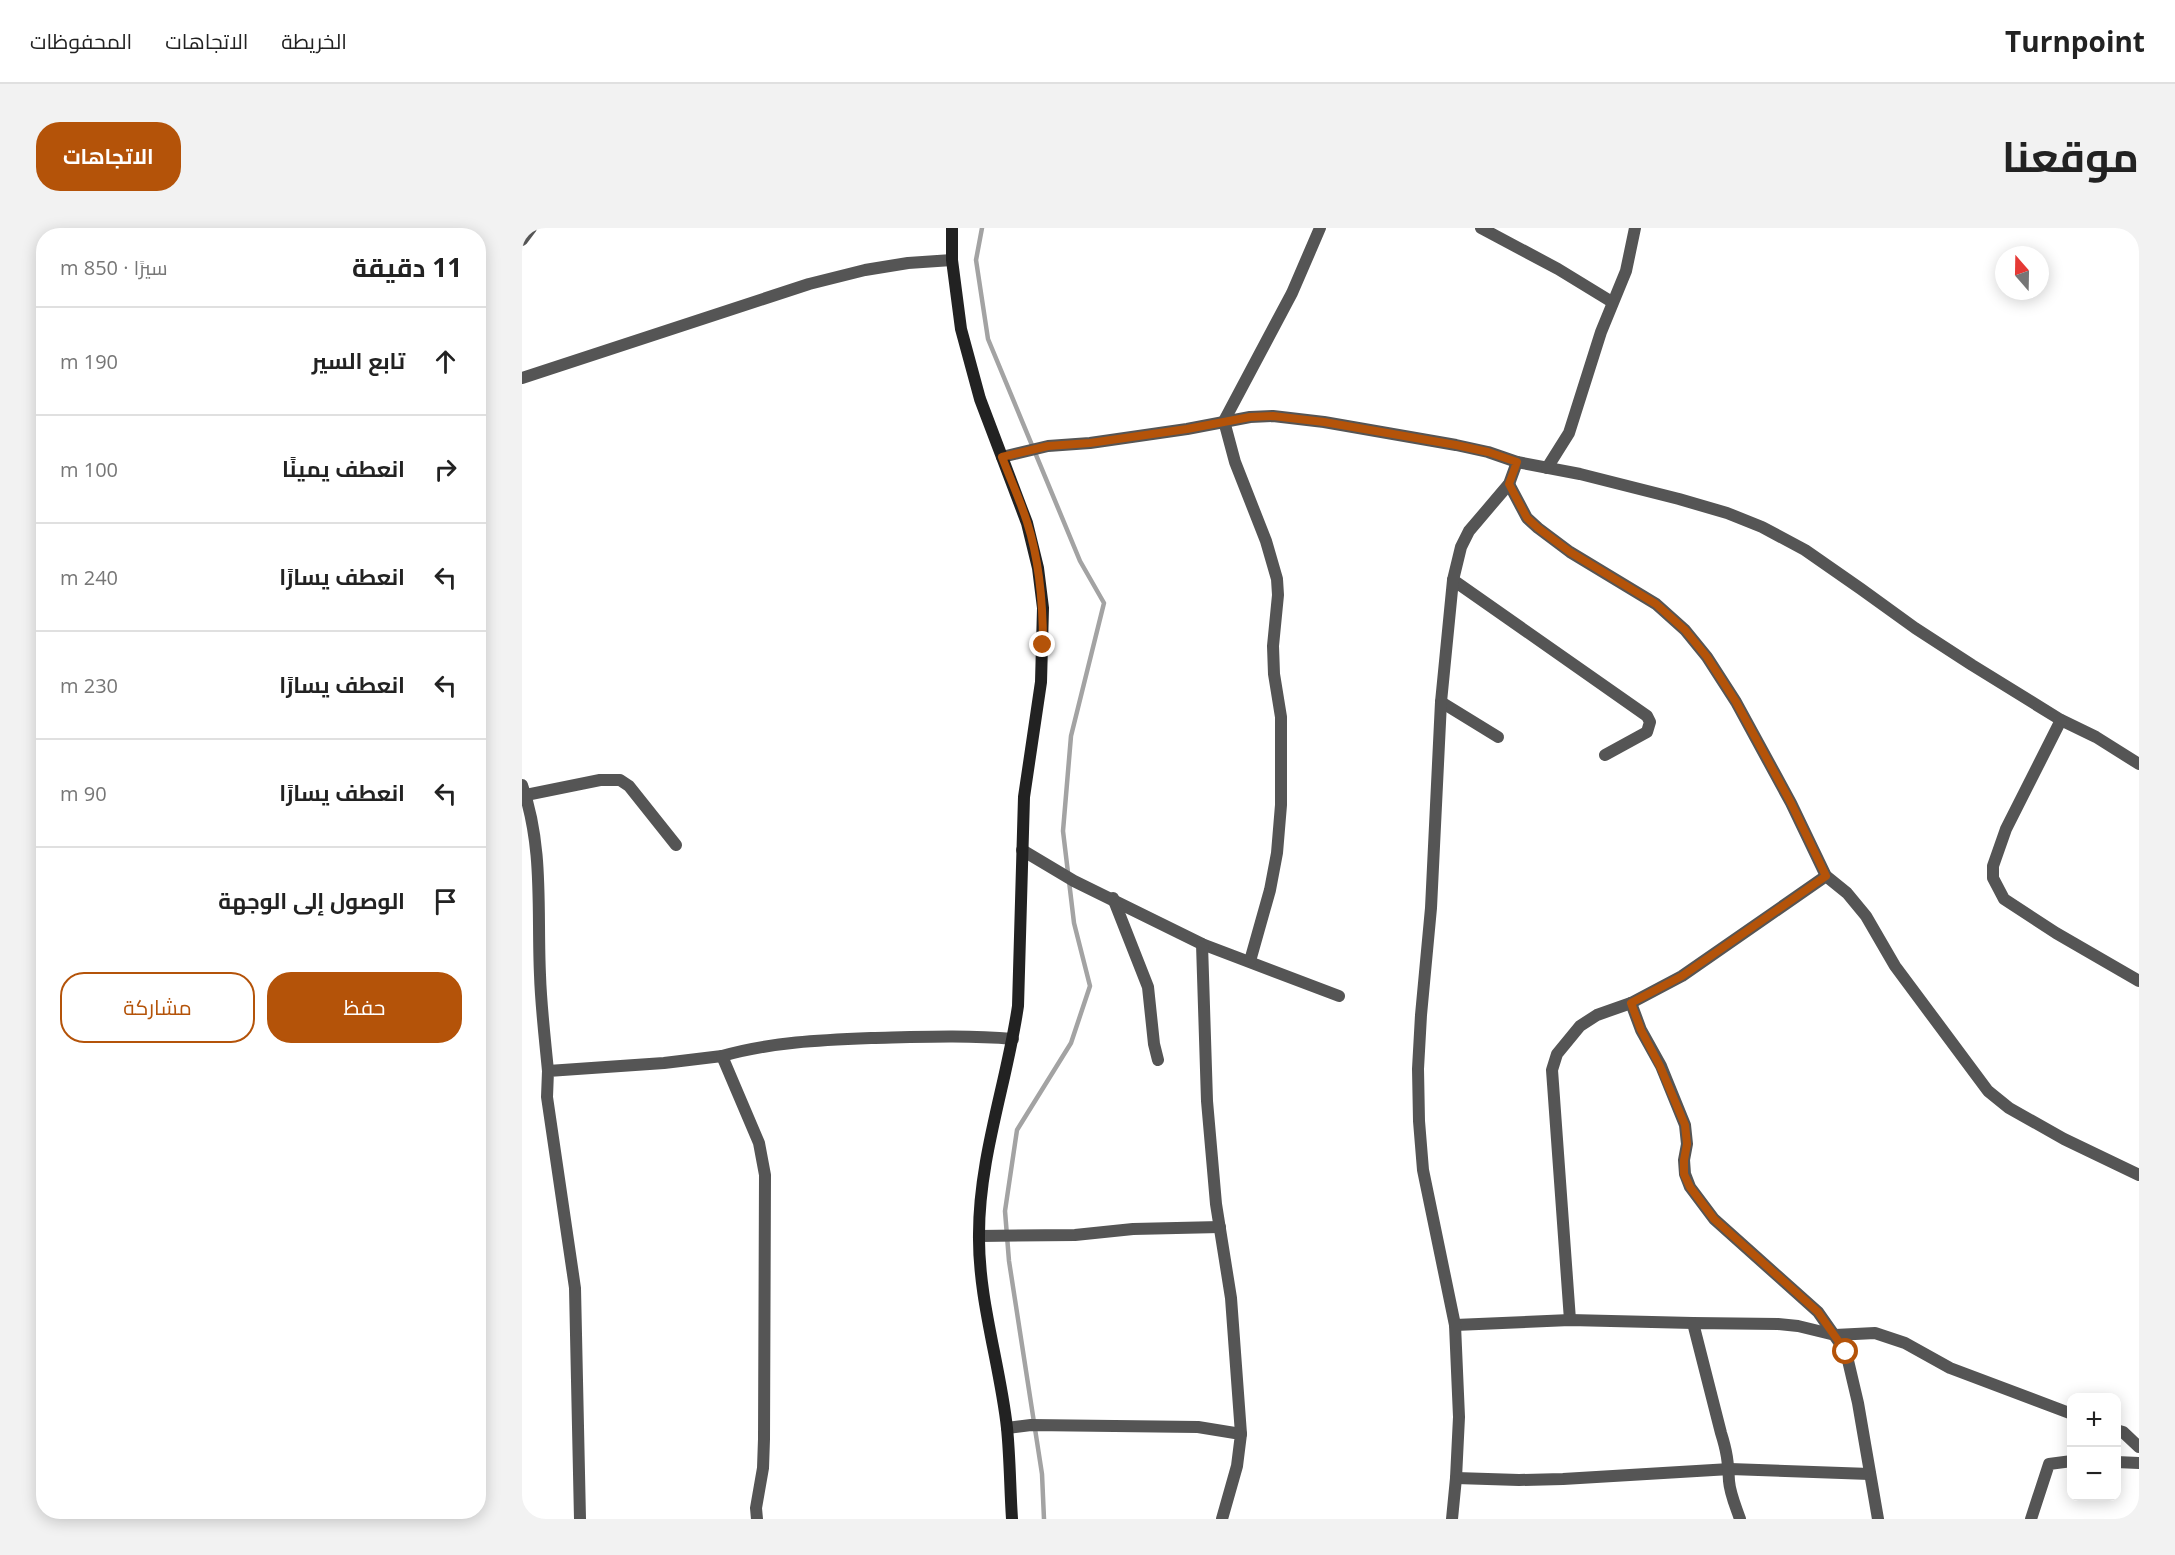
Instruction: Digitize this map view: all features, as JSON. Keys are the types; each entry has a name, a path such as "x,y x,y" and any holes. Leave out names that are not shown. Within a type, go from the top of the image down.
{"street":[{"path":"522,240 531,228"},
{"path":"952,228 952,260 961,329 980,399 1027,522 1038,568 1043,608 1041,682 1026,786 1018,1006 982,1183 979,1236 982,1276 1007,1428 1012,1519"},
{"path":"1250,961 1270,890 1277,853 1280,817 1281,717 1272,646 1278,596 1277,579 1266,541 1235,462 1224,421 1292,293 1320,228"},
{"path":"1481,228 1558,269 1612,302"},
{"path":"1547,468 1569,433 1612,302 1626,272 1635,228"},
{"path":"522,378 809,284 876,268 952,260"},
{"path":"1002,457 1048,446 1090,443 1187,429 1224,421 1273,416 1297,417 1456,445 1488,452 1517,462 1580,474 1679,500 1727,513 1762,527 1804,550 1862,588 1915,628 2061,720 2096,737 2139,764"},
{"path":"1452,1519 1459,1417 1455,1325 1423,1170 1418,1069 1431,908 1441,702 1453,580 1461,547 1469,531 1509,484 1517,462"},
{"path":"1509,484 1527,518 1538,528 1570,552 1656,604 1685,630 1707,657 1736,702 1791,803 1826,876 1847,893 1866,916 1895,966 1919,1001 1972,1072 1997,1100 2064,1139 2139,1175"},
{"path":"1453,580 1647,716 1650,722 1647,732 1605,755"},
{"path":"1441,702 1469,717 1498,737"},
{"path":"2061,720 2006,830 1993,866 1993,878 2004,899 2056,933 2139,981"},
{"path":"580,1519 575,1288 547,1097 548,1071 540,976 539,883 533,817 524,790 600,780 620,780 629,786 676,845"},
{"path":"1022,850 1074,881 1113,898 1202,944 1339,996"},
{"path":"1570,1320 1552,1070 1557,1054 1580,1026 1598,1015 1631,1003 1682,976 1826,876"},
{"path":"1113,898 1148,987 1158,1060"},
{"path":"1202,944 1207,1101 1220,1227 1231,1298 1241,1434 1237,1466 1222,1519"},
{"path":"1631,1003 1685,1125 1687,1144 1684,1174 1690,1187 1714,1219 1802,1295 1818,1312 1846,1352 1858,1403 1878,1519"},
{"path":"548,1071 664,1063 722,1056 767,1045 828,1040 969,1035 1013,1039"},
{"path":"722,1056 759,1143 765,1175 764,1439 763,1468 756,1508 757,1519"},
{"path":"979,1236 1075,1235 1133,1229 1220,1227"},
{"path":"1455,1325 1570,1320 1778,1324 1798,1326 1835,1335 1875,1333 1905,1343 1960,1372 2067,1412"},
{"path":"1693,1323 1730,1469 1729,1481 1740,1519"},
{"path":"1007,1428 1031,1425 1198,1427 1241,1434"},
{"path":"2121,1431 2139,1447"},
{"path":"2031,1519 2049,1464 2067,1462"},
{"path":"2121,1462 2139,1463"},
{"path":"1456,1478 1563,1479 1730,1469 1870,1474"}],"waterway":[{"path":"982,228 976,260 988,339 1080,561 1104,603 1071,736 1063,831 1074,923 1090,986 1071,1043 1017,1130 1005,1211 1009,1261 1042,1474 1044,1519"}],"route":[{"path":"1043,645 1043,608 1038,568 1027,522 1002,457 1048,446 1090,443 1250,417 1273,416 1297,417 1456,445 1488,452 1517,462 1509,484 1527,518 1570,552 1656,604 1685,630 1707,657 1736,702 1760,750 1791,803 1826,876 1682,976 1631,1003 1685,1125 1687,1144 1684,1174 1690,1187 1714,1219 1802,1295 1818,1312 1846,1352"}]}
